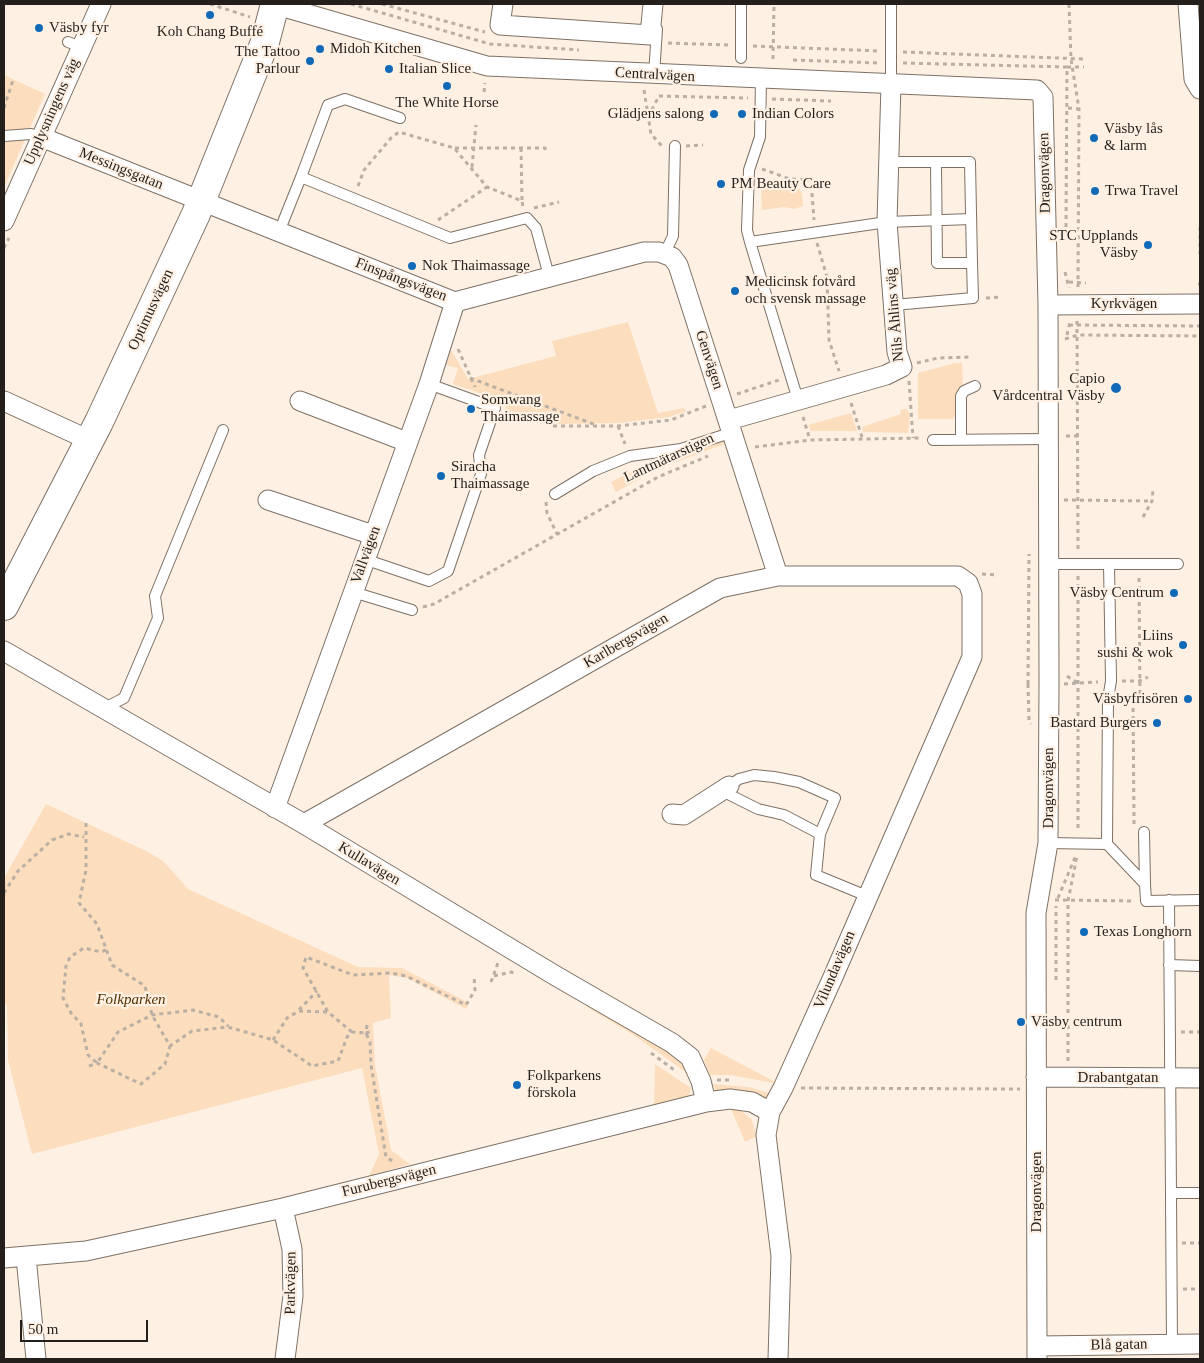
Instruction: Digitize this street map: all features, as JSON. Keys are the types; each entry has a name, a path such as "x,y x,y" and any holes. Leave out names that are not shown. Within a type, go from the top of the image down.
{"street":[{"name":"Upplysningens väg","path":"7,226 75,45 101,4"},
{"path":"502,4 500,25 650,35 653,4"},
{"path":"1188,4 1194,79 1200,89"},
{"name":"Centralvägen","path":"269,8 487,66 653,75 1037,90 1043,97"},
{"name":"Optimusvägen","path":"4,606 88,440 201,201 264,42 269,8"},
{"name":"Nils Åhlins väg","path":"733,433 798,400 886,375 902,367 897,352 887,222 891,84"},
{"name":"Dragonvägen","path":"1037,1352 1030,1083 1036,912 1048,843 1049,500 1058,437 1048,304 1043,97"},
{"name":"Messingsgatan","path":"41,137 201,201"},
{"name":"Finspångsvägen","path":"201,201 455,302 644,252 665,253"},
{"name":"Genvägen","path":"665,253 678,264 778,576"},
{"name":"Vallvägen","path":"275,808 429,384 455,302"},
{"name":"Kyrkvägen","path":"1048,304 1200,304"},
{"path":"4,401 88,440"},
{"path":"300,401 407,442"},
{"path":"268,500 373,535"},
{"name":"Karlbergsvägen","path":"304,824 720,588 778,576 958,576 968,583 972,594"},
{"name":"Vilundavägen","path":"778,1359 781,1256 766,1135 770,1112 783,1088 972,657 972,594"},
{"name":"Kullavägen","path":"4,651 304,824 556,976 672,1043 690,1057 701,1081 706,1102"},
{"path":"672,814 684,814 729,786"},
{"name":"Drabantgatan","path":"1030,1083 1068,1078 1200,1078"},
{"name":"Furubergsvägen","path":"4,1258 86,1251 283,1208 706,1102 730,1099 752,1102 770,1112"},
{"name":"Parkvägen","path":"283,1208 292,1250 293,1296 285,1359"},
{"path":"26,1257 36,1359"},
{"name":"Blå gatan","path":"1037,1352 1200,1344"}],"lane":[{"path":"653,75 659,4"},
{"path":"741,4 741,58"},
{"path":"891,4 891,84"},
{"path":"761,79 760,137 749,170 747,230 788,376 798,400"},
{"path":"278,232 328,105 346,99 400,118"},
{"path":"4,136 31,134 41,137"},
{"path":"665,253 673,236 675,146"},
{"path":"889,162 970,162 973,298 894,305"},
{"path":"936,162 937,263 972,263"},
{"path":"301,177 450,238 527,218 536,228 549,276"},
{"path":"750,242 887,222 971,219"},
{"path":"364,559 428,581 448,571 481,474 479,455 495,408 429,384"},
{"path":"961,439 961,396 964,391 975,386"},
{"path":"103,708 124,698 132,680 158,618 154,596 223,430"},
{"path":"555,494 592,471 630,456 681,449 733,433"},
{"path":"928,439 1058,437"},
{"path":"1049,564 1178,564"},
{"path":"1109,564 1111,681 1108,699 1107,844 1145,884"},
{"path":"353,592 412,610"},
{"path":"820,834 784,815 758,809 730,795 729,786 739,779 754,775 799,782 835,798 820,834 816,875 867,896"},
{"path":"1144,832 1146,901 1200,900"},
{"path":"1048,843 1107,844"},
{"path":"1168,900 1172,1344"},
{"path":"1169,965 1200,966"},
{"path":"1171,1193 1200,1193"}],"path":[{"path":"210,4 248,15 269,8"},
{"path":"382,4 491,34"},
{"path":"773,59 774,4"},
{"path":"1069,4 1071,59 1079,108 1077,326 1078,832"},
{"path":"656,43 1084,59"},
{"path":"1067,67 1084,67"},
{"path":"653,75 648,117 651,134 662,146 703,146"},
{"path":"648,117 659,96 653,75"},
{"path":"4,108 13,80"},
{"path":"484,92 486,81"},
{"path":"1066,233 1068,108 1079,108"},
{"path":"472,167 472,148 476,125"},
{"path":"354,199 364,170 391,138 400,132 454,148 545,148 546,153"},
{"path":"661,156 662,146"},
{"path":"454,148 487,187 522,201"},
{"path":"521,148 522,201 524,211 559,202"},
{"path":"752,161 764,171 790,179 811,180 814,234 827,277 829,340 862,437"},
{"path":"425,228 487,187"},
{"path":"4,248 7,226"},
{"path":"1200,227 1200,254"},
{"path":"1065,262 1065,271 1069,282 1086,283"},
{"path":"1070,325 1200,326"},
{"path":"1066,339 1078,335 1200,336"},
{"path":"457,346 482,403"},
{"path":"913,438 908,377 902,367 938,358 972,357"},
{"path":"495,408 555,426 618,426 671,420 722,399 788,376"},
{"path":"470,378 600,426"},
{"path":"798,400 810,440"},
{"path":"618,426 630,456"},
{"name":"Lantmätarstigen","path":"733,433 748,448 810,440 862,437 928,439"},
{"name":"Lantmätarstigen","path":"412,610 434,604 658,477 730,447 733,433"},
{"path":"1058,437 1078,436"},
{"path":"1143,517 1152,501 1153,490"},
{"path":"555,494 546,499 547,513 557,534"},
{"path":"1049,500 1152,501"},
{"path":"1028,684 1029,550"},
{"path":"1134,825 1133,699 1140,698 1139,564"},
{"path":"1067,678 1078,683"},
{"path":"1058,722 1079,722"},
{"path":"86,823 84,837 86,870 79,903 97,924 112,965 145,986 152,1015 170,1046 166,1064 141,1084 97,1063 88,1055 81,1024 71,1013 63,998 66,966 70,957 84,948 100,952 106,950"},
{"path":"4,893 12,878 52,840 69,834 84,837"},
{"path":"1056,990 1056,901 1079,850 1068,902 1068,1078"},
{"path":"1056,901 1146,901"},
{"path":"373,1031 366,1033 352,1032 328,1012 304,968 306,957 353,975 391,973 406,976 466,1006 475,990 474,976"},
{"path":"491,982 497,964"},
{"path":"273,1040 287,1018 299,1010 317,991"},
{"path":"89,1066 97,1063 118,1032 152,1015 194,1010 219,1017 228,1027"},
{"path":"299,1010 328,1012"},
{"path":"367,1025 366,1033 370,1042 371,1065 386,1157"},
{"path":"170,1046 192,1031 228,1027 273,1040 312,1066 338,1061 347,1037 352,1032"},
{"path":"783,1088 1030,1083"}],"green space":[{"path":"4,75 45,94 4,187"},
{"path":"761,184 771,184 777,188 799,189 802,193 803,206 794,209 784,207 762,210"},
{"path":"628,322 658,413 684,408 687,411 669,417 619,423 559,424 505,409 506,402 453,384 458,368 446,365 451,350 468,379 556,356 552,341"},
{"path":"955,363 962,363 963,388 955,396 955,416 953,419 918,419 918,373"},
{"path":"907,409 910,415 908,433 863,432 862,427 901,414 900,410"},
{"path":"851,413 857,431 811,431 808,425"},
{"path":"725,440 727,443 658,469 616,492 611,482 649,463"},
{"name":"Folkparken","path":"46,804 146,851 163,861 188,889 358,967 402,968 469,1003 466,1009 407,978 389,975 391,1018 373,1023 375,1065 391,1150 410,1164 369,1176 379,1154 362,1068 32,1154 8,1060 7,1005 4,1004 4,878"},
{"path":"590,1002 678,1055 691,1076 635,1036 587,1007"},
{"path":"711,1048 779,1084 730,1075 710,1075 704,1060"},
{"path":"655,1064 691,1088 689,1096 654,1105"},
{"path":"713,1084 749,1087 769,1093 766,1099 733,1091 716,1091"},
{"path":"731,1109 741,1111 751,1119 757,1136 745,1142"}],"place":[{"name":"Koh Chang Buffé","path":"210,15"},
{"name":"Väsby fyr","path":"39,28"},
{"name":"Midoh Kitchen","path":"320,49"},
{"name":"The Tattoo Parlour","path":"310,61"},
{"name":"Italian Slice","path":"389,69"},
{"name":"The White Horse","path":"447,86"},
{"name":"Glädjens salong","path":"714,114"},
{"name":"Indian Colors","path":"742,114"},
{"name":"Väsby lås & larm","path":"1094,138"},
{"name":"PM Beauty Care","path":"721,184"},
{"name":"Trwa Travel","path":"1095,191"},
{"name":"STC Upplands Väsby","path":"1148,245"},
{"name":"Nok Thaimassage","path":"412,266"},
{"name":"Medicinsk fotvård och svensk massage","path":"735,291"},
{"name":"Capio Vårdcentral Väsby","path":"1116,388"},
{"name":"Somwang Thaimassage","path":"471,409"},
{"name":"Siracha Thaimassage","path":"441,476"},
{"name":"Väsby Centrum","path":"1174,593"},
{"name":"Liins sushi & wok","path":"1183,645"},
{"name":"Väsbyfrisören","path":"1188,699"},
{"name":"Bastard Burgers","path":"1157,723"},
{"name":"Texas Longhorn","path":"1084,932"},
{"name":"Väsby centrum","path":"1021,1022"},
{"name":"Folkparkens förskola","path":"517,1085"}]}
